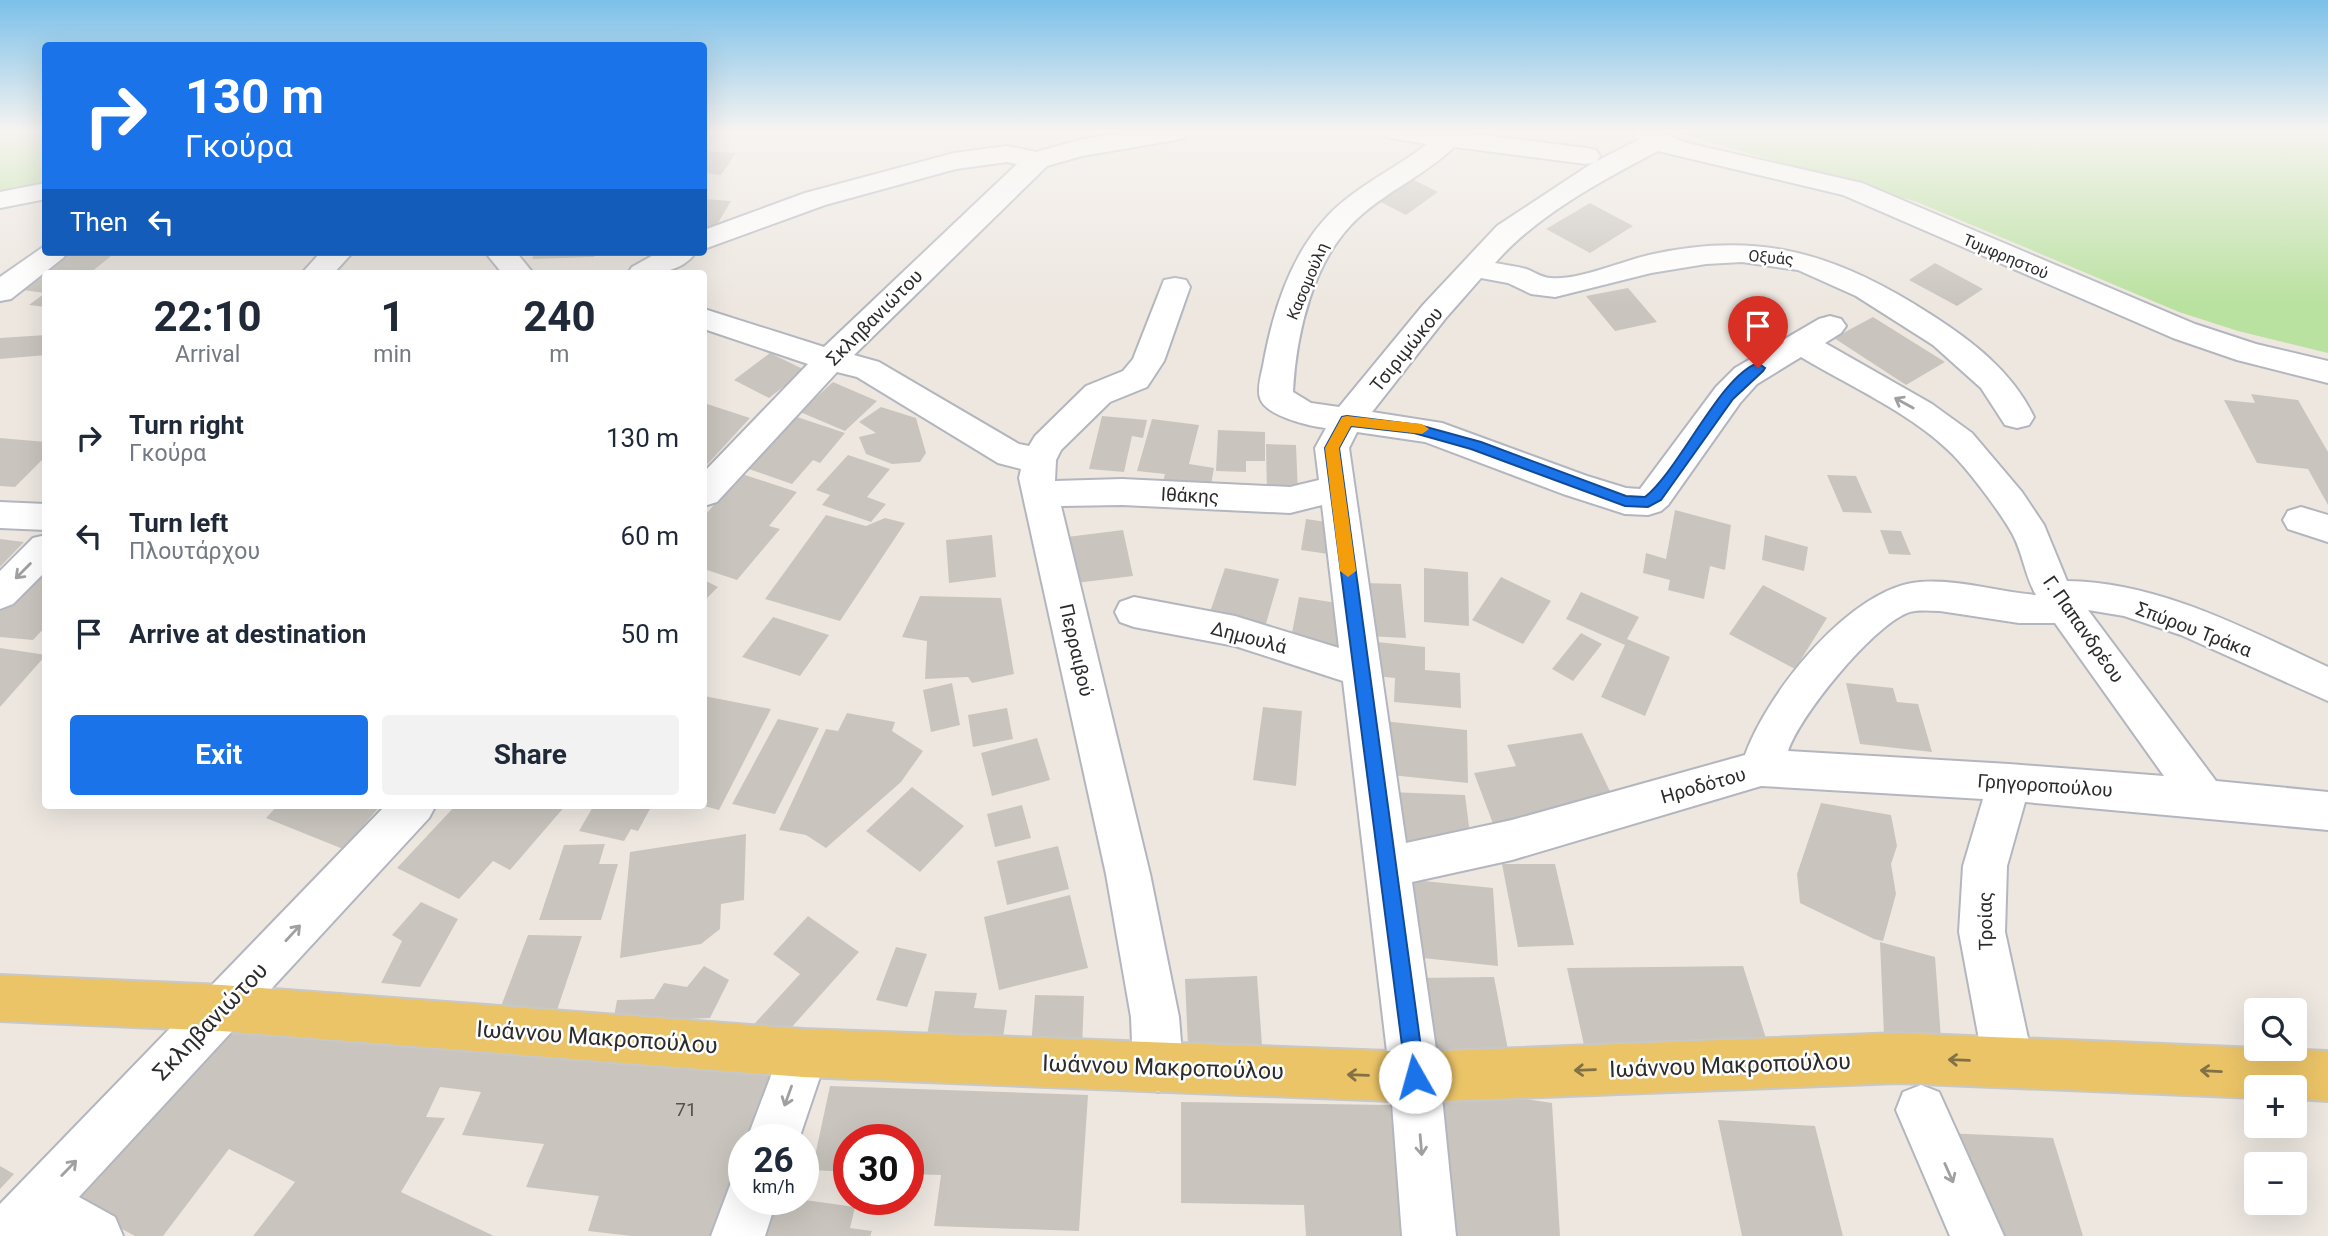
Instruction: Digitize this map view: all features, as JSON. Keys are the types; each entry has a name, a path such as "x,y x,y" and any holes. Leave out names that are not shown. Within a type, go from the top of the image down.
{"main road":[{"name":"Ιωάννου Μακροπούλου","path":"0,999 222,1008 803,1053 1415,1077 1898,1058 2328,1076"}],"street":[{"path":"707,239 755,219 849,190"},
{"name":"Σκληβανιώτου","path":"707,490 830,360 1006,190"},
{"name":"Κασομούλη","path":"1347,420 1302,412 1276,397 1276,372 1283,339 1317,250 1331,229 1347,213 1381,190"},
{"name":"Τσιριμώκου","path":"1429,1236 1415,1077 1332,448 1347,420 1434,312 1507,232 1571,190"},
{"name":"Τυμφρηστού","path":"1854,190 2184,331 2248,353 2328,372"},
{"path":"0,200 42,192"},
{"name":"Οξυάς","path":"1475,268 1516,276 1542,287 1555,288 1675,259 1775,254 1802,260 1845,276 1942,337 2011,400 2017,417"},
{"path":"0,292 48,256"},
{"path":"320,270 334,256"},
{"path":"503,256 515,270"},
{"path":"648,270 674,256"},
{"path":"1041,477 1046,444 1098,394 1135,379 1147,361 1175,287"},
{"name":"Ιθάκης","path":"707,320 875,372 1041,477 1122,492 1290,500 1337,488"},
{"path":"1347,420 1430,431 1625,501 1648,502 1728,395 1746,376 1799,342 1830,326"},
{"name":"Γ. Παπανδρέου","path":"1799,342 1920,412 1961,441 2009,501 2031,534 2045,576 2056,595 2203,797"},
{"name":"Περραιβού","path":"1041,477 1128,874 1155,1017 1158,1067"},
{"path":"0,515 42,517"},
{"path":"0,593 42,552"},
{"name":"Σπύρου Τράκα","path":"2056,595 2079,593 2153,610 2202,628 2328,685"},
{"name":"Ηροδότου","path":"1389,867 1500,843 1761,768 1780,720 1821,671 1880,611 1900,601 1922,596 1958,598 2026,611 2051,610 2056,595"},
{"name":"Δημουλά","path":"1134,612 1235,631 1362,671"},
{"name":"Γρηγοροπούλου","path":"1761,768 2009,782 2203,797 2328,811"},
{"name":"Τροίας","path":"2008,1061 1982,932 1986,866 2009,782"},
{"name":"Σκληβανιώτου","path":"21,1219 410,809"},
{"path":"778,1124 803,1053"},
{"path":"1921,1110 1977,1236"},
{"path":"738,1236 745,1215"},
{"path":"21,1219 96,1236"}],"green space":[{"path":"1875,190 2328,190 2328,353 2238,331 2179,312 1917,202"}],"building":[{"path":"1389,190 1438,192 1406,215 1375,199"},
{"path":"707,199 731,201 712,233 707,232"},
{"path":"1590,203 1633,226 1590,253 1546,229"},
{"path":"56,256 111,256 94,270 42,270 42,293 15,289"},
{"path":"533,256 594,256 594,257 532,259"},
{"path":"1935,263 1983,289 1957,306 1909,280"},
{"path":"1628,288 1657,322 1615,331 1586,296"},
{"path":"42,295 42,307 29,305"},
{"path":"1873,317 1945,362 1906,385 1834,338"},
{"path":"42,335 42,355 0,359 0,338"},
{"path":"770,353 805,370 769,398 734,380"},
{"path":"833,382 877,401 845,431 800,412"},
{"path":"2251,394 2298,400 2328,452 2328,505 2308,469 2257,463 2224,400 2255,403"},
{"path":"707,404 750,418 707,465"},
{"path":"881,407 916,418 926,453 920,462 892,464 866,454 859,437 876,433 859,422"},
{"path":"791,415 845,433 820,463 813,460 792,484 743,467"},
{"path":"1102,416 1147,420 1143,438 1132,436 1124,472 1089,469"},
{"path":"1152,419 1199,425 1189,464 1214,468 1210,490 1162,486 1165,474 1137,471"},
{"path":"1218,430 1265,432 1265,461 1246,461 1246,472 1216,471"},
{"path":"0,438 42,442 42,460 15,487 0,486"},
{"path":"1266,444 1296,445 1298,494 1267,494"},
{"path":"848,455 890,469 867,497 886,504 871,522 822,505 830,495 816,490"},
{"path":"742,474 797,492 769,526 780,529 737,580 707,570 707,513"},
{"path":"1827,475 1856,476 1872,513 1843,512"},
{"path":"1675,510 1731,525 1725,570 1710,566 1704,599 1668,590 1670,580 1643,573 1646,553 1666,559"},
{"path":"826,515 866,526 885,518 905,523 840,621 765,599"},
{"path":"1306,519 1340,524 1335,555 1301,550"},
{"path":"1123,530 1133,576 1076,583 1067,537"},
{"path":"1880,530 1901,531 1911,555 1889,554"},
{"path":"992,535 996,577 949,583 946,540"},
{"path":"1765,535 1808,547 1804,571 1762,560"},
{"path":"0,539 24,542 0,567"},
{"path":"42,563 42,630 33,640 0,637 0,609"},
{"path":"1225,568 1279,579 1265,627 1209,615"},
{"path":"1424,568 1468,572 1469,626 1424,622"},
{"path":"1501,577 1551,601 1523,644 1472,620"},
{"path":"707,582 718,587 707,598"},
{"path":"1363,583 1401,584 1406,638 1367,636"},
{"path":"1763,585 1827,618 1795,669 1729,634"},
{"path":"1581,592 1639,617 1627,639 1670,657 1645,716 1601,697 1625,645 1566,619"},
{"path":"920,596 1001,598 1014,674 972,683 968,677 925,679 927,641 902,637"},
{"path":"1299,597 1350,605 1342,647 1291,638"},
{"path":"773,617 829,635 800,676 742,657"},
{"path":"1581,633 1602,644 1573,681 1552,669"},
{"path":"1377,642 1425,647 1425,670 1460,673 1461,708 1394,702 1395,678 1376,676"},
{"path":"0,648 42,654 42,660 0,707"},
{"path":"952,683 960,725 931,732 923,690"},
{"path":"1846,683 1893,688 1897,702 1918,704 1932,752 1860,744"},
{"path":"707,697 771,709 719,810 707,807"},
{"path":"1263,707 1302,711 1296,786 1253,780"},
{"path":"1007,708 1013,739 973,747 968,715"},
{"path":"847,713 895,722 892,731 923,751 901,782 826,848 806,835 779,830 826,729 838,731"},
{"path":"778,719 819,728 775,814 732,804"},
{"path":"1383,721 1467,730 1468,783 1381,774"},
{"path":"1582,733 1618,808 1495,829 1474,773 1516,766 1507,745"},
{"path":"1037,738 1050,780 992,796 981,753"},
{"path":"912,787 964,826 920,872 866,831"},
{"path":"1389,792 1465,795 1472,850 1393,847"},
{"path":"1821,803 1891,815 1897,846 1891,864 1896,894 1883,941 1800,903 1797,874"},
{"path":"1022,805 1031,838 995,847 987,814"},
{"path":"274,809 378,809 343,849 266,818"},
{"path":"452,809 563,809 510,870 493,861 459,899 397,868"},
{"path":"592,809 650,809 638,831 631,829 624,841 579,831"},
{"path":"746,834 744,900 721,904 720,929 701,944 620,958 630,852"},
{"path":"605,844 599,864 618,864 601,920 539,920 564,845"},
{"path":"1058,846 1069,889 1007,905 997,861"},
{"path":"1502,864 1555,864 1574,945 1518,947"},
{"path":"1404,879 1493,888 1498,966 1404,956"},
{"path":"1070,895 1088,968 999,990 984,917"},
{"path":"421,902 458,919 420,987 381,983 402,941 392,935"},
{"path":"808,916 859,952 782,1038 746,1033 800,974 773,954"},
{"path":"528,935 582,936 554,1019 497,1017"},
{"path":"1880,942 1935,957 1942,1052 1884,1035"},
{"path":"896,947 927,954 907,1007 876,1000"},
{"path":"704,966 729,980 710,1018 613,1022 617,1000 654,999 664,983 687,987"},
{"path":"1743,966 1770,1051 1586,1054 1567,968"},
{"path":"1257,976 1262,1045 1188,1047 1185,979"},
{"path":"1494,977 1509,1055 1427,1057 1415,978"},
{"path":"935,991 977,993 974,1008 1007,1010 1002,1045 926,1041"},
{"path":"1035,995 1084,996 1082,1048 1031,1047"},
{"path":"239,1020 785,1061 762,1124 728,1124 730,1215 722,1236 632,1236 588,1231 599,1196 526,1187 544,1144 462,1135 481,1092 440,1087 426,1117 445,1118 401,1192 494,1236 253,1236 295,1182 229,1149 163,1236 135,1236 70,1201"},
{"path":"830,1086 1088,1095 1079,1231 934,1226 941,1175 924,1174 924,1124 833,1124 833,1171 819,1170 819,1137"},
{"path":"1442,1086 1552,1103 1560,1236 1452,1236"},
{"path":"1181,1102 1390,1105 1403,1236 1306,1236 1304,1205 1181,1203"},
{"path":"1718,1120 1815,1126 1843,1236 1742,1236"},
{"path":"1945,1133 2053,1138 2083,1236 1993,1236"},
{"path":"0,1166 14,1174 0,1189"},
{"path":"819,1202 833,1204 833,1215 853,1215 850,1228 872,1231 870,1236 758,1236 764,1215 819,1215"}],"slow traffic":[{"path":"1348,571 1332,448 1347,420 1422,429"}],"route":[{"path":"1415,1077 1332,448 1347,420 1414,428 1476,446 1575,485 1625,501 1648,502 1701,437 1728,395 1758,368"}]}
